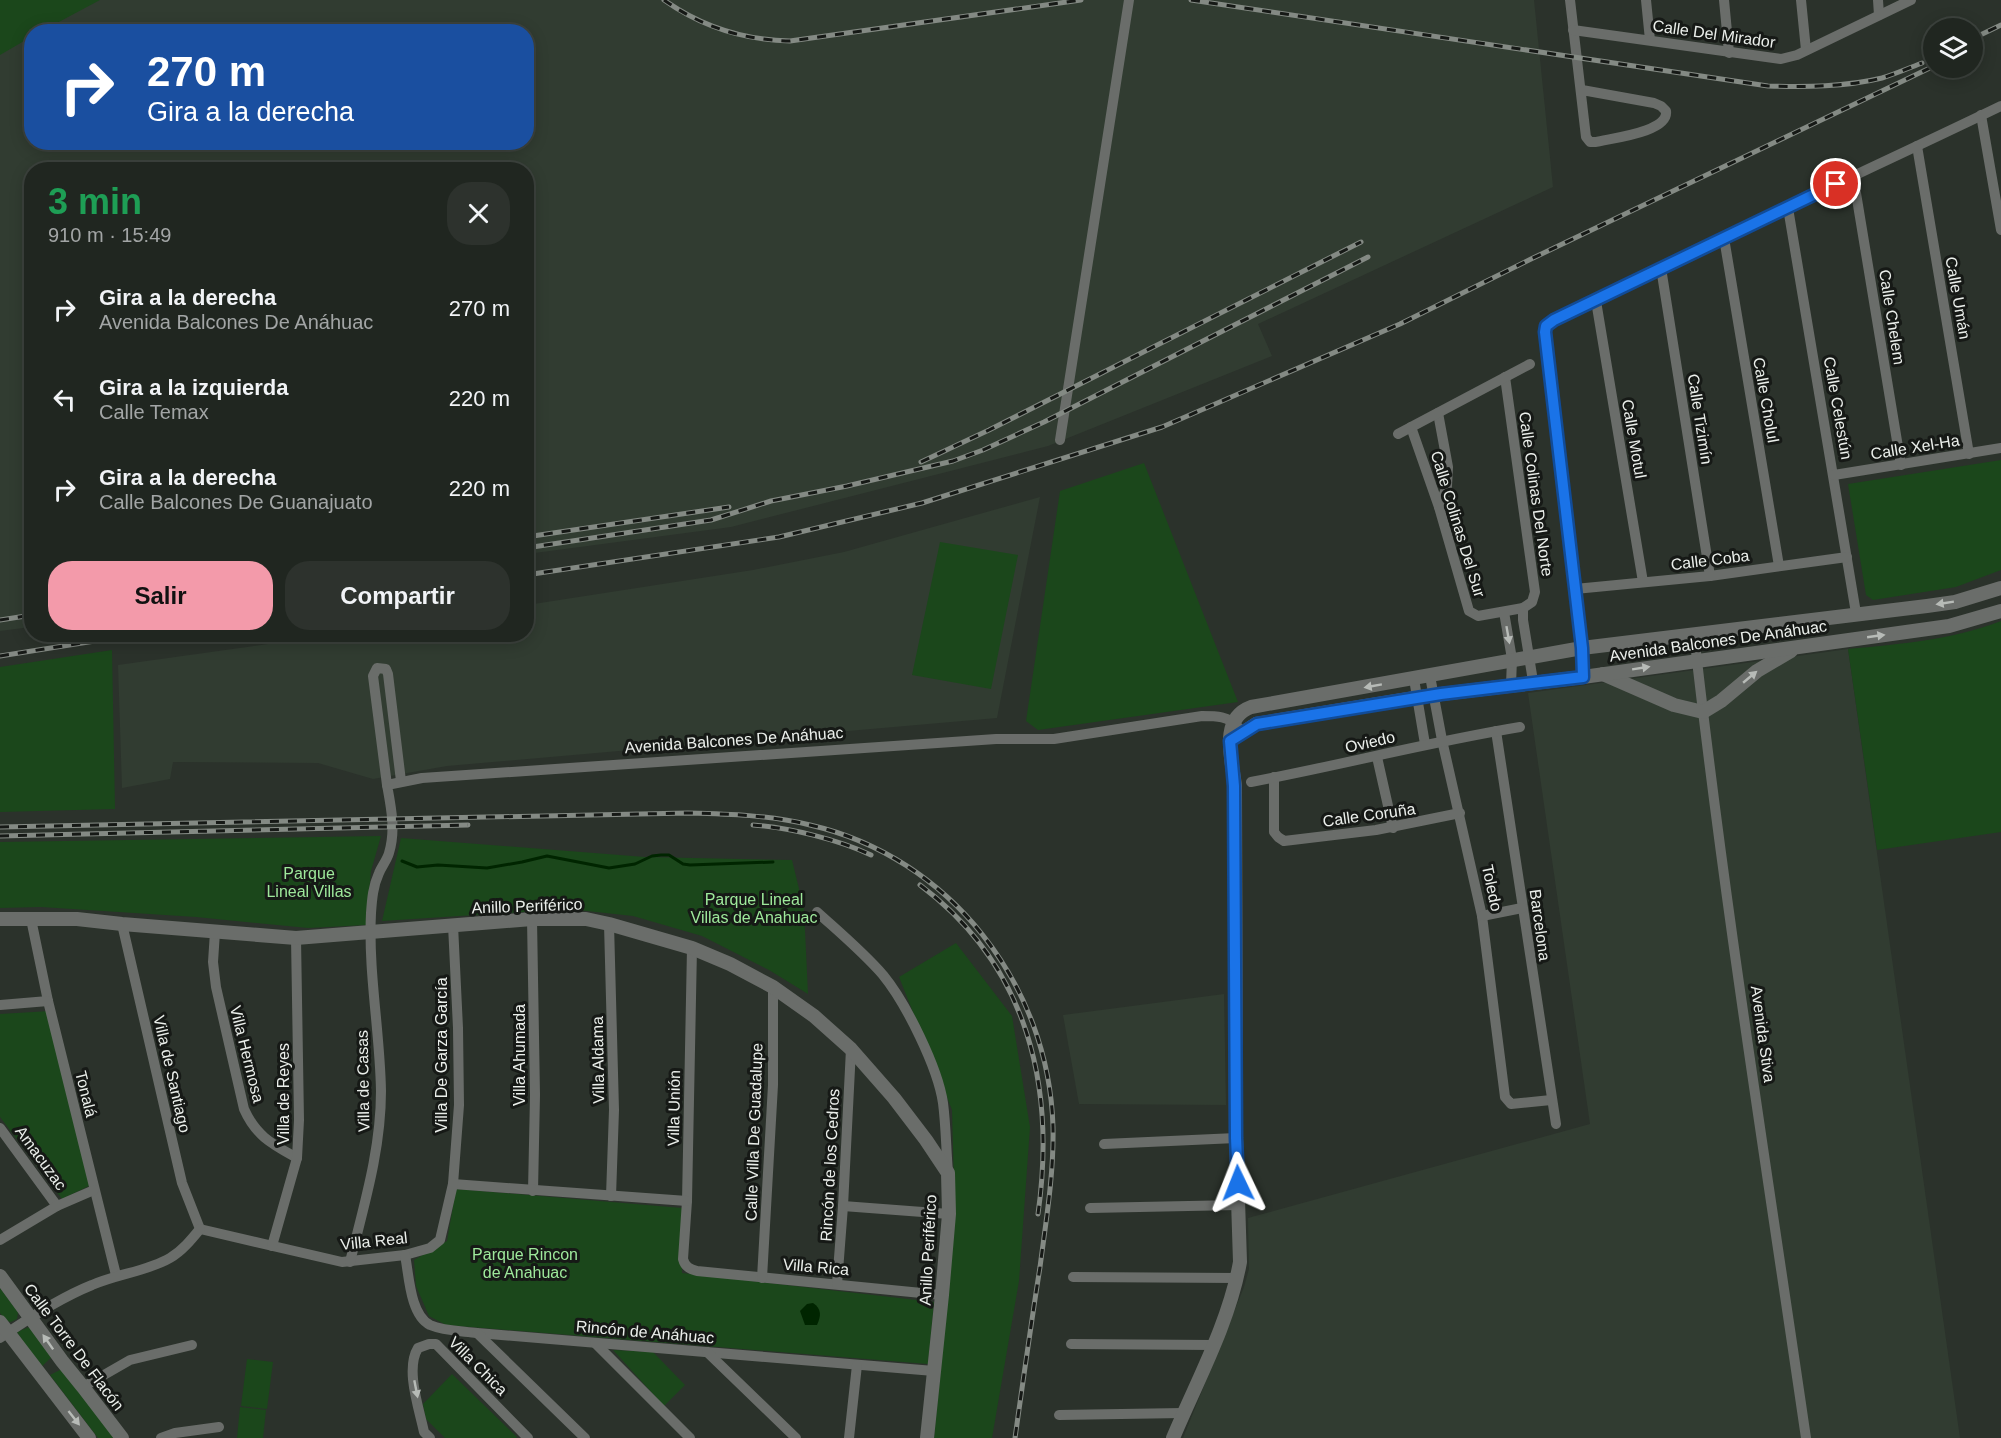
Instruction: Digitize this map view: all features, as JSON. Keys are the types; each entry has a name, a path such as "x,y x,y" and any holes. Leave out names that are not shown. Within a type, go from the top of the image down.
{"street":[{"path":"1060,440 1129,0"},
{"path":"1570,0 1586,137 1592,142 1652,129 1662,123 1666,117 1666,111 1658,104 1582,90"},
{"path":"1646,0 1650,40"},
{"path":"1724,0 1729,53"},
{"path":"1801,0 1806,50"},
{"path":"1878,0 1879,15"},
{"name":"Calle Del Mirador","path":"1573,30 1781,59 1797,55 1911,0"},
{"path":"1583,677 1582,648 1546,326 1554,320 1853,175 2001,106"},
{"path":"1981,115 2001,230"},
{"name":"Calle Umán","path":"1917,146 1969,454"},
{"name":"Calle Chelem","path":"1853,175 1901,465"},
{"name":"Calle Celestún","path":"1788,208 1856,614"},
{"name":"Calle Cholul","path":"1724,238 1779,566"},
{"name":"Calle Tizimín","path":"1661,268 1710,576"},
{"name":"Calle Motul","path":"1596,301 1643,582"},
{"path":"1398,434 1530,364"},
{"name":"Calle Colinas Del Norte","path":"1506,377 1535,592 1532,602 1523,608 1522,620 1533,681"},
{"path":"1438,413 1448,466 1447,486 1439,507"},
{"name":"Calle Colinas Del Sur","path":"1411,427 1439,507 1469,611 1478,615 1523,608"},
{"name":"Calle Xel-Ha","path":"1834,476 2001,448"},
{"name":"Calle Coba","path":"1575,589 1710,576 1847,557"},
{"name":"Avenida Balcones De Anáhuac","path":"387,785 422,778 996,738 1054,740 1202,716 1218,716 1233,720 1245,709 1251,707 1410,680 1529,656 1955,602 2001,588"},
{"name":"Avenida Balcones De Anáhuac","path":"1230,741 1257,724 1437,694 1533,681 1583,677 1949,626 2001,611"},
{"path":"1504,612 1512,659 1511,685"},
{"path":"1823,643 1842,637 1852,630 1856,625 1856,614"},
{"name":"Avenida Stiva","path":"1694,634 1731,920 1806,1438"},
{"path":"1602,674 1674,705 1703,712 1721,702 1765,665 1801,646"},
{"path":"371,933 374,891 392,841 392,818 373,676 377,668 386,669 388,674 401,781"},
{"path":"1434,675 1437,694"},
{"path":"1410,680 1425,744"},
{"name":"Toledo","path":"1437,694 1442,740 1482,916 1505,1096 1509,1103 1513,1104 1551,1100"},
{"path":"378,720 393,719"},
{"path":"1233,720 1244,733"},
{"path":"1173,1438 1213,1345 1237,1278 1240,1253 1236,1138 1234,786 1230,741 1233,720"},
{"name":"Oviedo","path":"1251,782 1442,740 1520,727"},
{"name":"Barcelona","path":"1497,731 1556,1124"},
{"path":"1377,756 1393,828"},
{"path":"383,761 397,758"},
{"name":"Calle Coruña","path":"1274,777 1274,832 1281,840 1393,828 1460,813"},
{"path":"1482,916 1522,908"},
{"path":"817,912 861,952 884,977 923,1045 943,1102 948,1173"},
{"name":"Anillo Periférico","path":"0,919 77,919 296,938 532,919 586,919 692,948 730,964 773,987 814,1016 851,1049 894,1098 948,1173 948,1214 942,1295 927,1438"},
{"name":"Tonalá","path":"31,919 48,1001 116,1275"},
{"name":"Villa Ahumada","path":"532,919 535,1083 533,1191"},
{"name":"Villa de Santiago","path":"122,924 182,1183 200,1229"},
{"name":"Villa Aldama","path":"609,924 614,1110 611,1196"},
{"name":"Villa De Garza García","path":"453,925 459,1105 453,1184"},
{"name":"Villa Hermosa","path":"215,932 213,962 216,987 244,1109 259,1135 297,1158"},
{"name":"Villa de Casas","path":"350,1262 379,1139 380,1081 371,933"},
{"name":"Villa de Reyes","path":"272,1246 297,1158 299,1120 296,938"},
{"name":"Villa Unión","path":"688,1268 683,1259 687,1201 692,948"},
{"name":"Calle Villa De Guadalupe","path":"762,1278 773,1084 773,987"},
{"path":"0,1005 48,1001"},
{"name":"Rincón de los Cedros","path":"837,1284 851,1049"},
{"name":"Amacuzac","path":"0,1128 57,1206"},
{"path":"1104,1144 1236,1138"},
{"path":"453,1184 687,1201"},
{"name":"Villa Real","path":"200,1229 330,1260 350,1262 405,1255 430,1248 440,1240 453,1184"},
{"path":"0,1240 57,1206 94,1190"},
{"path":"1090,1208 1238,1205"},
{"path":"843,1206 948,1214"},
{"path":"89,1438 3,1331 32,1318 88,1286 116,1275 146,1268 172,1257 188,1244 200,1229"},
{"name":"Rincón de Anáhuac","path":"405,1255 415,1308 424,1321 437,1327 477,1333 934,1371"},
{"name":"Villa Rica","path":"688,1268 762,1278 942,1295"},
{"name":"Calle Torre De Flacón","path":"0,1276 122,1438"},
{"path":"1073,1277 1237,1278"},
{"path":"477,1333 585,1438"},
{"path":"595,1343 690,1438"},
{"name":"Villa Chica","path":"430,1438 424,1432 411,1368 418,1348 429,1344 436,1344 526,1437"},
{"path":"1071,1344 1213,1345"},
{"path":"83,1387 130,1360 192,1345"},
{"path":"707,1352 796,1438"},
{"path":"40,1375 62,1361"},
{"path":"849,1438 857,1365"},
{"path":"1059,1415 1183,1413"},
{"path":"160,1438 176,1433 219,1427"}],"shaded area":[{"path":"0,0 1534,0 1553,187 1258,324 1272,356 1048,446 731,527 534,553 534,162 24,162 24,628 0,631"},
{"path":"1040,497 997,718 447,766 373,779 318,763 173,762 170,779 122,788 118,665 282,642 534,642 534,604 753,570 844,552"},
{"path":"1848,649 1960,1438 1183,1438 1244,1287 1249,1269 1248,1218 1590,1124 1528,693"},
{"path":"1224,994 1226,1105 1079,1104 1063,1015"},
{"path":"813,1303 819,1310 817,1325 805,1325 800,1311 807,1304"}],"green space":[{"path":"0,0 100,0 55,24 24,24 24,41 0,55"},
{"path":"2001,460 2001,570 1956,587 1873,600 1866,595 1848,484"},
{"path":"1144,463 1238,702 1038,730 1026,721 1060,491"},
{"path":"940,542 1018,555 991,689 912,675"},
{"path":"2001,621 2001,832 1877,850 1848,649 1945,637"},
{"path":"112,650 115,809 0,812 0,667"},
{"name":"Parque Lineal Villas","path":"381,836 371,871 366,925 308,928 196,917 41,907 0,908 0,842"},
{"name":"Parque Lineal Villas de Anahuac","path":"401,838 645,857 792,860 804,909 808,994 769,970 702,936 633,916 569,909 382,921"},
{"path":"956,943 1012,1016 1030,1127 1019,1281 992,1438 934,1438 955,1221 952,1110 899,977"},
{"path":"50,1011 91,1185 62,1199 0,1117 0,1014"},
{"name":"Parque Rincon de Anahuac","path":"456,1189 682,1208 682,1273 934,1302 928,1364 446,1325 429,1316 416,1286 414,1260 447,1241"},
{"path":"0,1288 18,1312 17,1319 11,1322 6,1321 0,1313"},
{"path":"29,1327 54,1355 40,1368 17,1332"},
{"path":"613,1350 653,1352 685,1385 664,1406"},
{"path":"247,1359 273,1362 267,1409 241,1406"},
{"path":"64,1368 117,1438 98,1438 50,1375"},
{"path":"452,1374 517,1437 445,1438 426,1419 423,1404"},
{"path":"240,1407 266,1410 263,1438 237,1438"}],"waterway":[{"path":"402,861 417,867 438,865 487,868 547,856 609,868 635,864 652,856 661,855 669,855 683,864 690,865 773,862"}],"railway":[{"path":"664,0 708,25 739,35 790,41 1081,0"},
{"path":"1191,0 1768,86 1854,83 1882,78 1922,63"},
{"path":"1983,34 2001,25"},
{"path":"534,574 779,537 922,503 1162,427 1400,324 1923,71"},
{"path":"921,462 1361,242"},
{"path":"534,547 711,520 771,501 953,461 1044,422 1368,257"},
{"path":"534,536 729,507"},
{"path":"0,620 24,616"},
{"path":"0,656 88,642"},
{"path":"0,827 719,814 765,817 810,825 860,841 906,866 947,897 982,935 1011,977 1033,1024 1047,1075 1053,1127 1051,1180 1015,1438"},
{"path":"0,836 468,825"},
{"path":"753,825 813,835 871,855"},
{"path":"920,885 957,917 987,953 1010,991 1026,1032 1037,1075 1042,1120 1043,1166 1038,1214"}],"route":[{"path":"1238,1183 1234,786 1230,741 1257,724 1441,694 1533,681 1583,677 1582,648 1546,326 1549,322 1836,184"}]}
